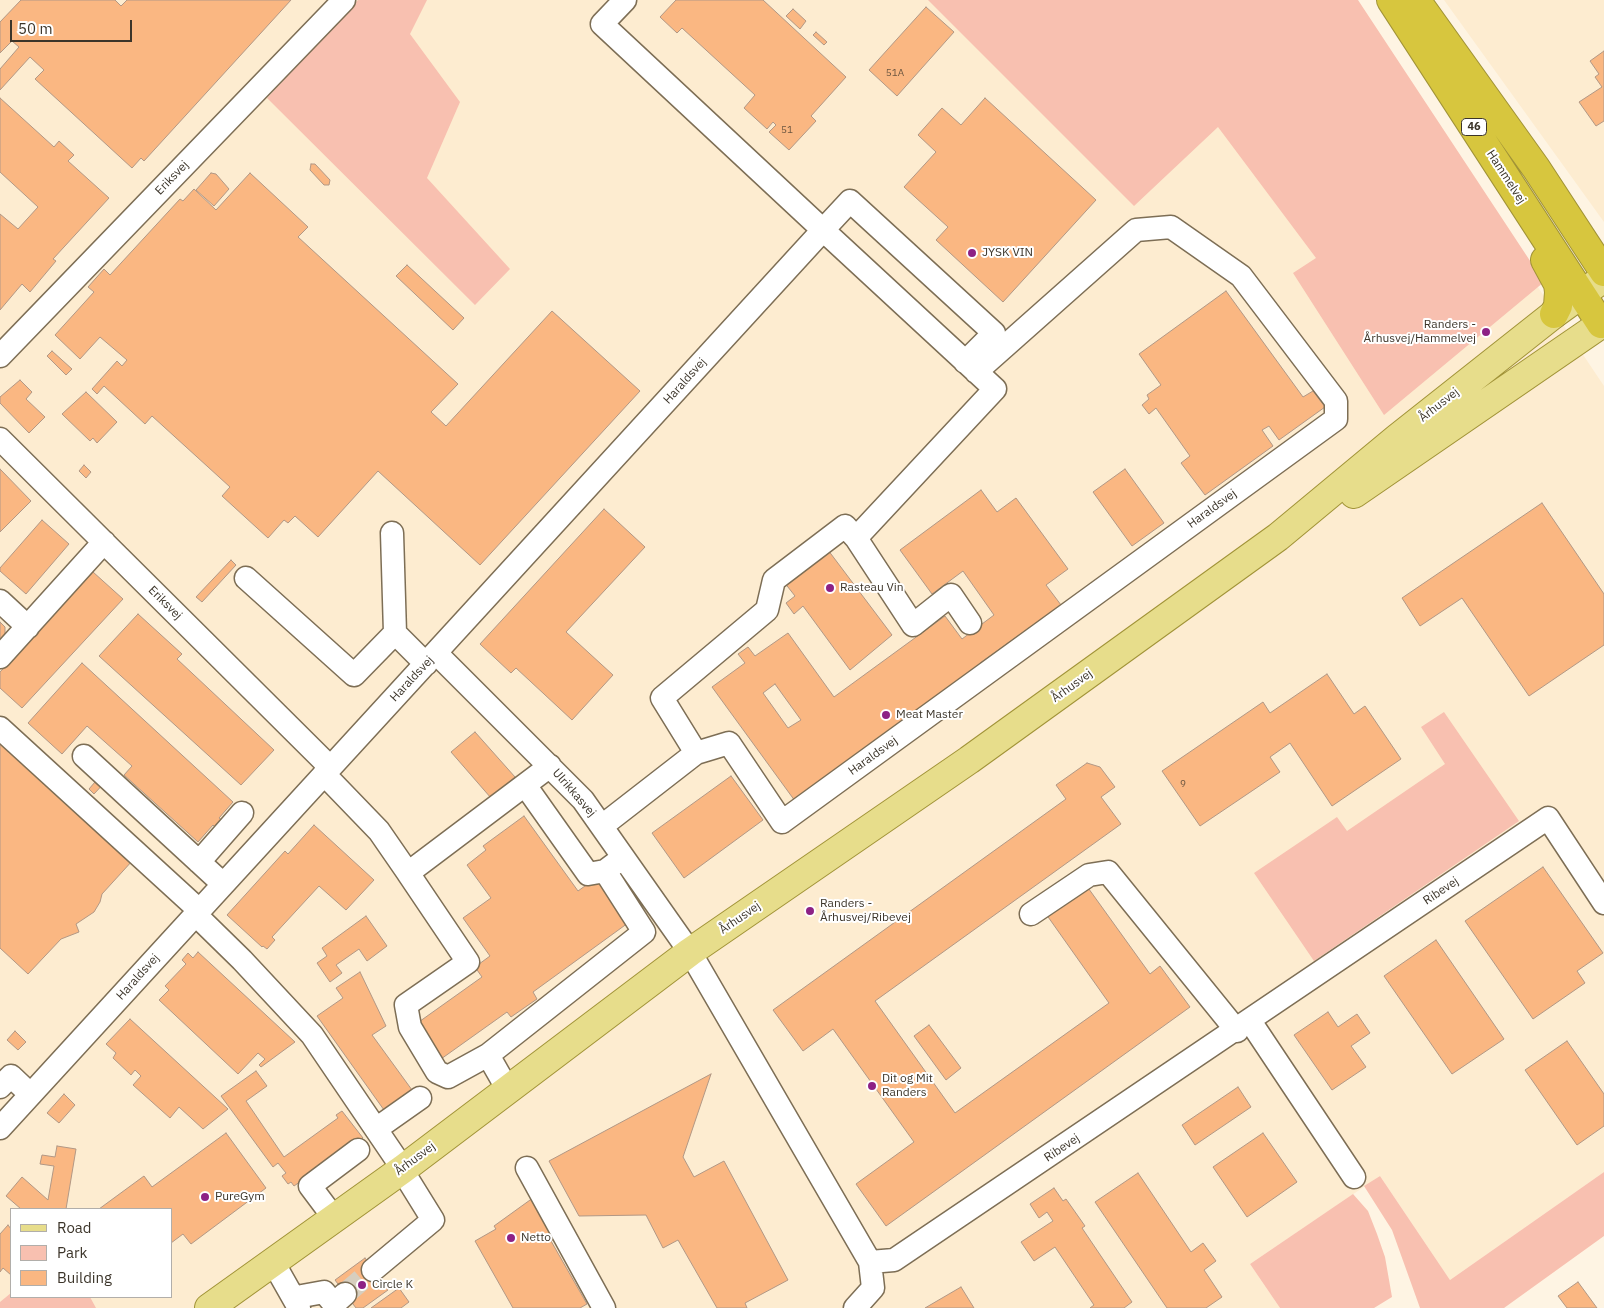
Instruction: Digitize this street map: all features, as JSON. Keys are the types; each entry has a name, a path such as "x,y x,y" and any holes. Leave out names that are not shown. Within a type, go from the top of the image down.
{"highway":[{"name":"Hammelvej","path":"1391,0 1421,46 1599,297"},
{"name":"46","path":"1416,0 1475,80 1599,297"},
{"path":"1421,46 1558,284 1559,300 1557,312"}],"main road":[{"name":"Århusvej","path":"209,1308 402,1169 690,952 961,766 1278,538 1396,439 1557,312 1599,297"},
{"name":"Århusvej","path":"1278,538 1352,496 1423,447 1538,349 1581,316 1599,297"}],"street":[{"name":"Eriksvej","path":"0,356 344,0"},
{"path":"625,0 602,24 995,389 856,538"},
{"name":"Haraldsvej","path":"0,1128 850,201 994,333 971,367"},
{"name":"Haraldsvej","path":"602,826 696,753 730,743 782,822 1336,419 1336,401 1241,276 1171,227 1136,230 971,367"},
{"name":"Eriksvej","path":"0,439 104,542 327,770 379,831 468,962 406,1005 410,1027 438,1072 448,1077 488,1055"},
{"path":"696,753 662,698 767,610 774,580 846,526 913,624 951,595 970,624"},
{"path":"246,578 354,676 395,633 392,533"},
{"path":"0,658 104,542"},
{"path":"0,601 28,627"},
{"name":"Ulrikkasvej","path":"395,633 431,659 550,766 584,800 690,952"},
{"path":"0,728 197,912 312,1035 376,1128 433,1220 374,1270"},
{"path":"84,756 223,884"},
{"path":"408,873 550,766"},
{"path":"525,785 588,874 605,871 624,858"},
{"path":"199,862 242,813"},
{"name":"Ribevej","path":"870,1262 894,1260 1243,1026 1548,818 1604,902"},
{"path":"508,1090 488,1055 644,932 605,871"},
{"path":"1031,914 1089,875 1108,872 1243,1026 1354,1176"},
{"path":"690,952 870,1262 873,1288 856,1308"},
{"path":"0,1087 11,1076 30,1094"},
{"path":"376,1128 420,1098"},
{"path":"334,1218 310,1186 358,1150"},
{"path":"527,1168 604,1308"},
{"path":"273,1262 297,1304 302,1296 324,1292 338,1302"}],"shaded area":[{"path":"0,0 1346,0 1604,386 1604,1172 1450,1280 1380,1176 1250,1264 1280,1308 0,1308"},
{"path":"1444,0 1604,0 1604,222"}],"green space":[{"path":"358,0 427,0 410,34 460,102 427,178 510,269 475,305 267,98"},
{"path":"928,0 1358,0 1544,282 1384,415 1293,273 1316,258 1218,127 1134,206"},
{"path":"1444,712 1519,821 1314,961 1254,873 1337,817 1347,831 1445,764 1421,727"},
{"path":"1604,1172 1604,1236 1504,1308 1420,1308 1392,1230 1364,1186 1380,1176 1450,1280"},
{"path":"1353,1194 1368,1211 1377,1234 1385,1257 1392,1297 1374,1308 1280,1308 1250,1264"},
{"path":"10,1294 10,1298 91,1298 96,1308 0,1308 0,1302"}],"building":[{"path":"21,0 115,0 121,6 127,0 291,0 144,161 141,158 132,168 35,79 44,70 30,57 0,90 0,69 19,47 12,41 0,53 0,22"},
{"path":"676,0 763,0 846,77 811,116 816,121 789,150 769,132 776,125 773,122 767,129 744,108 755,95 682,28 677,33 660,17"},
{"path":"926,7 954,32 897,96 869,70"},
{"path":"793,9 806,21 800,29 786,16"},
{"path":"816,32 827,42 824,45 813,35"},
{"path":"1604,51 1604,121 1596,126 1579,102 1602,87 1595,77 1599,74 1590,61"},
{"path":"0,98 54,147 59,141 74,155 68,161 109,198 53,259 56,261 30,292 22,284 0,310 0,214 18,229 38,207 0,172"},
{"path":"985,98 1096,200 1003,302 936,240 948,227 904,187 936,152 918,135 942,108 961,125"},
{"path":"311,164 315,164 330,180 329,185 324,185 310,170"},
{"path":"211,173 216,174 229,189 214,206 196,190"},
{"path":"250,173 308,227 298,237 458,384 431,412 446,426 552,311 640,391 480,565 378,471 318,537 295,516 288,523 284,520 268,538 222,496 230,487 152,416 145,424 104,386 97,394 92,389 117,361 122,366 127,360 100,337 80,359 55,335 94,292 88,287 104,269 110,275 180,199 183,201 194,189 216,210"},
{"path":"407,265 464,318 453,330 396,276"},
{"path":"1226,291 1303,397 1313,391 1325,407 1279,440 1269,426 1262,430 1273,446 1205,495 1181,463 1190,456 1156,408 1149,414 1142,405 1149,399 1147,395 1161,385 1139,354"},
{"path":"52,351 72,369 66,375 47,356"},
{"path":"20,380 32,392 26,399 45,417 29,433 0,403 0,397"},
{"path":"86,392 117,422 97,443 93,438 90,441 62,414"},
{"path":"84,465 91,472 86,478 79,471"},
{"path":"0,469 31,501 0,532"},
{"path":"1125,469 1164,523 1132,546 1093,492"},
{"path":"981,490 997,512 1016,498 1068,569 1046,585 1061,605 980,663 981,666 795,801 712,687 745,663 738,654 748,647 755,656 788,633 834,697 945,616 962,639 994,615 963,571 932,594 900,550","holes":["775,684 801,720 788,728 763,693"]},
{"path":"1542,503 1604,594 1604,645 1529,696 1462,598 1420,626 1402,598"},
{"path":"604,509 645,547 566,632 613,675 572,720 516,668 511,673 480,644"},
{"path":"42,520 69,544 26,594 0,571 0,568"},
{"path":"828,550 892,635 850,670 803,606 794,614 786,603 795,596 784,582"},
{"path":"231,560 236,565 202,602 196,597"},
{"path":"93,572 123,599 22,708 0,688 0,672"},
{"path":"138,614 182,654 177,659 274,750 241,785 99,656"},
{"path":"0,622 5,627 5,641 0,647"},
{"path":"82,663 233,802 219,818 222,820 215,827 213,825 198,842 124,775 132,766 87,726 62,754 28,723"},
{"path":"1327,674 1354,714 1365,706 1401,759 1332,806 1290,743 1270,757 1280,772 1200,826 1162,771 1263,702 1270,713"},
{"path":"475,732 515,777 491,798 451,752"},
{"path":"0,738 133,860 102,894 94,912 76,924 79,932 61,939 28,974 0,948"},
{"path":"1087,763 1100,767 1115,787 1101,797 1121,824 875,1001 955,1113 1109,1003 1046,914 1086,885 1150,974 1160,966 1190,1007 886,1226 856,1184 914,1142 833,1029 803,1051 773,1010 1066,799 1056,785"},
{"path":"101,775 107,780 94,794 89,789"},
{"path":"731,776 763,820 684,878 652,833"},
{"path":"524,816 578,891 596,878 628,923 533,992 537,999 511,1017 507,1012 441,1059 416,1024 482,977 475,967 490,956 463,918 491,898 467,865 486,850 483,846"},
{"path":"314,825 374,880 346,910 319,886 272,937 275,940 267,949 262,947 227,915 285,851 288,854"},
{"path":"1543,867 1603,953 1577,971 1585,983 1533,1019 1465,921"},
{"path":"366,916 387,946 367,961 359,949 336,965 342,973 330,982 317,963 327,956 322,948"},
{"path":"1436,940 1504,1039 1452,1074 1384,976"},
{"path":"198,952 295,1042 261,1067 259,1065 265,1059 258,1053 238,1074 159,1000 169,990 165,986 186,964 182,960 188,953 193,958"},
{"path":"360,972 386,1026 372,1035 412,1090 384,1110 317,1016 343,998 336,988"},
{"path":"1328,1012 1338,1027 1357,1014 1370,1033 1351,1046 1366,1067 1332,1090 1294,1035"},
{"path":"130,1019 228,1109 203,1129 179,1107 170,1118 133,1085 141,1076 135,1070 131,1075 113,1058 116,1053 106,1044"},
{"path":"929,1025 961,1068 946,1080 914,1036"},
{"path":"15,1031 26,1042 18,1050 7,1040"},
{"path":"1567,1041 1604,1094 1604,1126 1577,1145 1525,1070"},
{"path":"256,1071 267,1086 246,1101 284,1157 338,1118 336,1115 342,1111 363,1138 294,1186 291,1182 288,1184 282,1176 286,1173 278,1163 273,1167 221,1096"},
{"path":"711,1074 683,1157 694,1177 724,1161 788,1280 745,1303 747,1308 717,1308 678,1240 663,1248 646,1215 579,1216 549,1161"},
{"path":"1238,1087 1251,1107 1195,1145 1182,1125"},
{"path":"64,1094 75,1105 59,1123 47,1113"},
{"path":"226,1133 266,1188 191,1244 183,1234 172,1242 172,1208 100,1208 144,1176 152,1187"},
{"path":"1263,1133 1297,1182 1247,1217 1213,1167"},
{"path":"57,1146 76,1149 66,1208 20,1208 6,1196 22,1177 48,1200 54,1166 40,1164 42,1155 55,1157"},
{"path":"1138,1173 1191,1252 1203,1243 1216,1261 1204,1270 1222,1297 1206,1308 1167,1308 1095,1202"},
{"path":"1054,1188 1063,1201 1066,1199 1085,1226 1082,1228 1132,1302 1124,1308 1090,1308 1094,1305 1055,1247 1034,1261 1021,1242 1053,1221 1047,1212 1039,1218 1030,1204"},
{"path":"537,1195 560,1236 551,1241 587,1304 580,1308 513,1308 475,1241 496,1229 494,1226"},
{"path":"8,1225 10,1228 10,1274 3,1268 0,1272 0,1234"},
{"name":"Circle K","path":"365,1258 388,1290 363,1308 356,1308 335,1280"},
{"path":"1578,1282 1597,1308 1567,1308 1558,1296"},
{"path":"961,1287 974,1308 925,1308"},
{"path":"399,1288 409,1302 401,1308 371,1308"}],"tunnel":[{"path":"345,1294 373,1270"}],"place":[{"name":"JYSK VIN","path":"972,253"},
{"name":"Randers - Århusvej/Hammelvej","path":"1486,332"},
{"name":"Rasteau Vin","path":"830,588"},
{"name":"Meat Master","path":"886,715"},
{"name":"Randers - Århusvej/Ribevej","path":"810,911"},
{"name":"Dit og Mit Randers","path":"872,1086"},
{"name":"PureGym","path":"205,1197"},
{"name":"Netto","path":"511,1238"},
{"name":"Circle K","path":"362,1285"}]}
